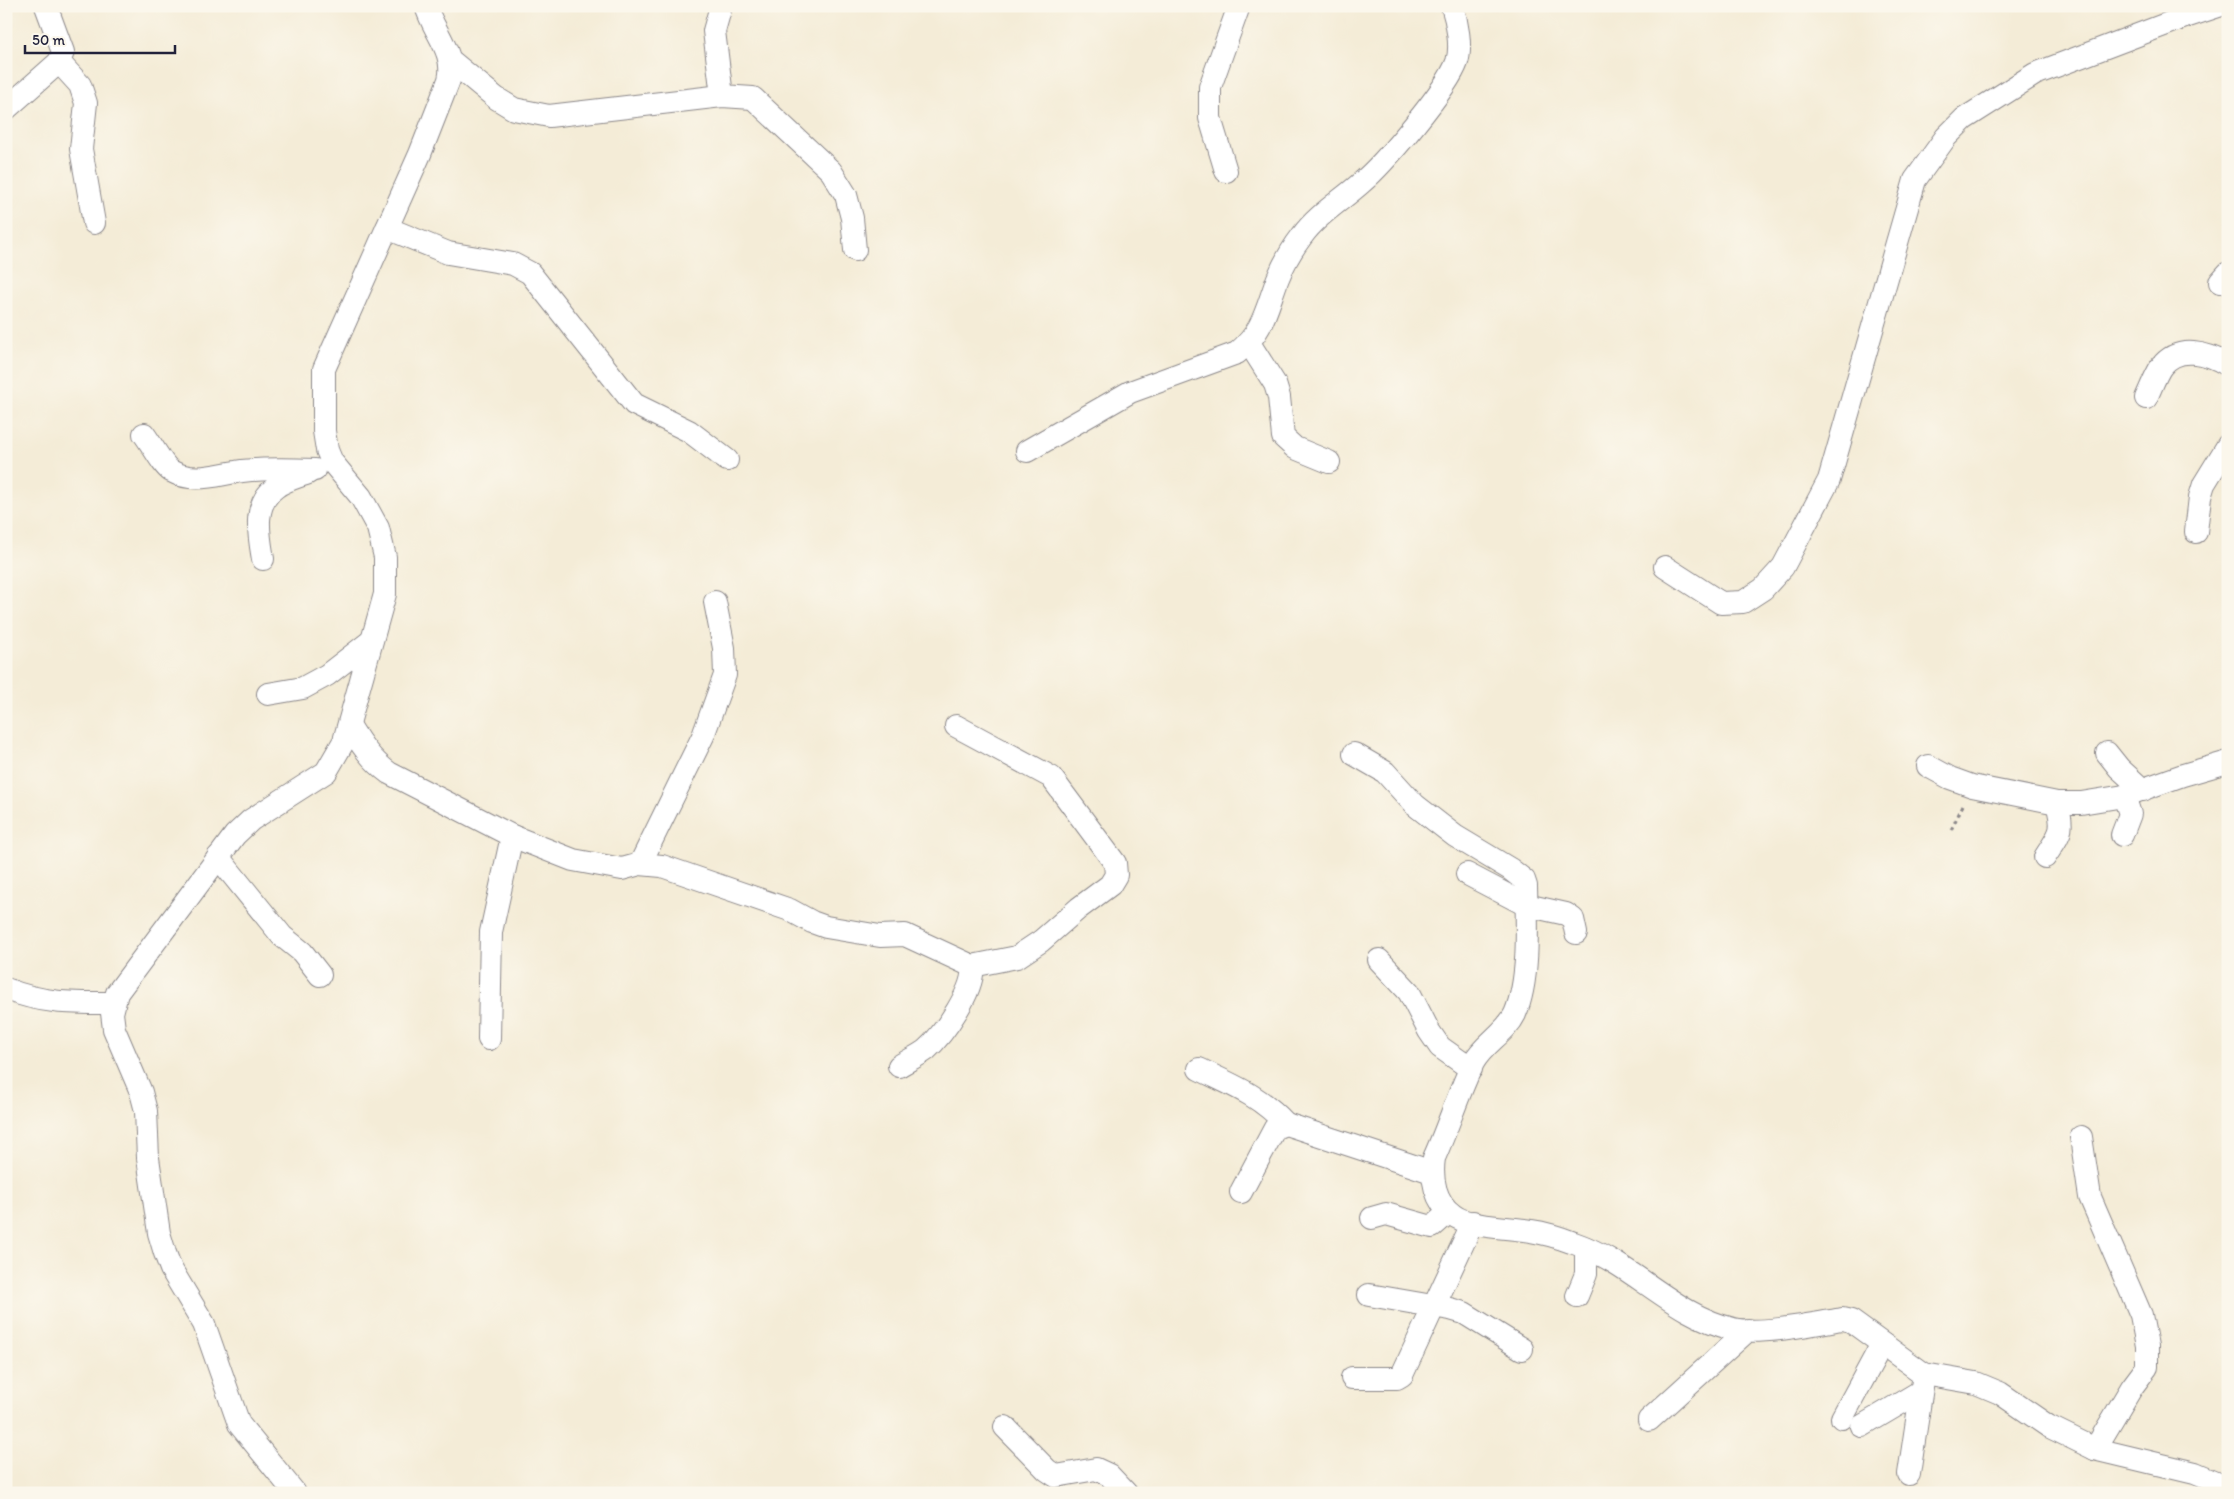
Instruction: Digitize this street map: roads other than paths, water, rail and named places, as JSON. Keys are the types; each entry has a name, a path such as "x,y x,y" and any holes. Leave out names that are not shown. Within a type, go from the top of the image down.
{"street":[{"path":"6,109 59,62 63,52 46,6"},
{"path":"323,466 327,450 324,431 324,369 420,154 452,69 450,60 430,22 426,6"},
{"path":"721,6 714,31 722,96"},
{"path":"1226,171 1210,118 1210,87 1239,6"},
{"path":"1027,451 1130,392 1237,353 1249,343 1260,329 1288,255 1303,233 1364,182 1393,151 1449,77 1458,62 1459,50 1452,6"},
{"path":"1665,567 1721,603 1743,602 1763,589 1783,567 1829,480 1915,180 1946,137 1964,119 2035,74 2185,16 2218,6"},
{"path":"450,60 496,98 514,109 549,116 722,96 753,98 831,171 846,195 852,218 855,250"},
{"path":"59,62 80,85 86,103 81,148 94,223"},
{"path":"387,228 448,254 513,264 530,272 634,404 689,431 727,460"},
{"path":"1249,343 1275,384 1279,397 1283,437 1295,448 1329,462"},
{"path":"2146,398 2162,366 2180,354 2193,352 2208,354 2228,365"},
{"path":"144,434 169,470 185,477 207,478 241,471 323,466 361,497 378,528 385,557 385,594 349,725 340,749 326,772 251,820 235,835 117,992 113,1003 114,1029 141,1092 146,1111 148,1158 159,1233 165,1253 172,1269 204,1324 239,1424 295,1493"},
{"path":"2196,532 2200,497 2204,484 2228,445"},
{"path":"262,559 259,530 260,511 266,496 277,486 323,466"},
{"path":"640,864 703,736 725,675 724,648 715,602"},
{"path":"268,694 303,688 327,675 371,641"},
{"path":"349,725 366,752 377,765 389,773 512,836 573,860 622,869 640,864 662,866 790,910 826,927 880,936 905,935 972,966 1017,957 1041,941 1079,908 1110,885 1116,874 1115,863 1051,777 956,726"},
{"path":"2107,753 2119,768 2133,793 2130,814 2122,835"},
{"path":"1354,754 1385,772 1415,805 1455,836 1510,868 1524,880 1526,905 1524,973 1514,1015 1478,1056 1434,1158 1432,1172 1437,1197 1443,1208 1455,1217 1473,1222 1533,1231 1586,1248 1609,1258 1671,1303 1697,1316 1735,1329 1748,1330 1842,1319 1851,1321 1882,1344 1923,1383"},
{"path":"1928,766 1950,778 1972,786 2057,803 2081,803 2133,793 2184,774 2228,762"},
{"path":"2045,857 2061,828 2062,823 2057,803"},
{"path":"489,1039 491,932 512,836"},
{"path":"218,857 282,936 302,952 320,975"},
{"path":"1467,874 1526,905 1566,914 1572,919 1576,933"},
{"path":"1379,960 1409,992 1428,1032 1440,1047 1471,1069"},
{"path":"899,1066 926,1049 950,1022 970,985 973,974 972,966"},
{"path":"6,989 31,999 53,1002 113,1003"},
{"path":"1199,1069 1248,1092 1266,1104 1286,1124 1432,1172"},
{"path":"1241,1192 1275,1128 1286,1124"},
{"path":"2081,1137 2090,1197 2141,1315 2148,1346 2147,1367 2132,1387 2096,1449"},
{"path":"1372,1218 1386,1214 1432,1228 1450,1212"},
{"path":"1352,1378 1397,1378 1402,1375 1473,1222"},
{"path":"1577,1296 1586,1274 1586,1248"},
{"path":"1369,1295 1464,1313 1522,1349"},
{"path":"1649,1420 1748,1330"},
{"path":"1882,1344 1852,1422 1923,1383 1976,1383 2000,1393 2048,1426 2096,1449 2194,1473 2228,1487"},
{"path":"1909,1474 1923,1383"},
{"path":"1005,1428 1047,1470 1056,1476 1096,1469 1109,1475 1126,1493"}]}
